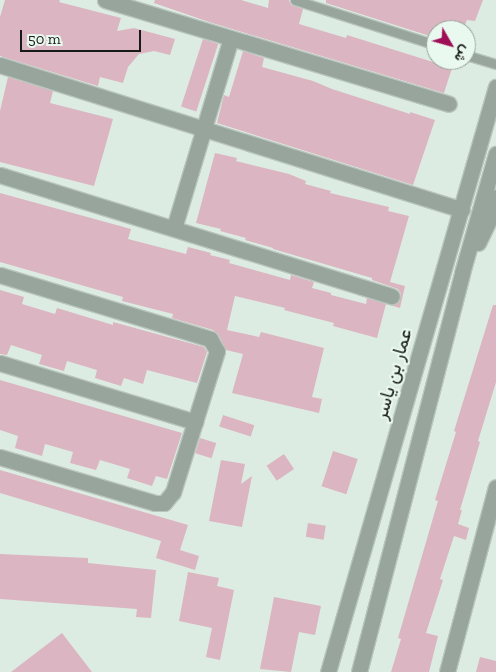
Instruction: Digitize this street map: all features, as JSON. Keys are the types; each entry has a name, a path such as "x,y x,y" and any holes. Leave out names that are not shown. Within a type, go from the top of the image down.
{"street":[{"path":"105,0 449,104"},
{"path":"174,228 231,38"},
{"path":"0,65 462,210"},
{"name":"عمار بن ياسر","path":"328,672 496,87"},
{"path":"359,672 462,273 496,154"},
{"path":"0,175 392,296"},
{"path":"462,273 489,220 496,197"},
{"path":"0,275 210,339 217,351 171,497 160,503 0,457"},
{"path":"0,363 195,422"},
{"path":"447,672 496,487"}],"lane":[{"path":"294,0 426,42"},
{"path":"476,58 496,64"}],"building":[{"path":"5,0 60,0 59,2 121,18 117,31 134,28 175,39 170,55 154,51 139,54 128,67 123,83 100,77 98,86 0,56 0,17"},
{"path":"155,0 241,0 268,8 269,0 289,0 291,5 303,9 299,24 346,38 347,35 426,60 426,70 451,70 444,93 209,22 154,3"},
{"path":"326,0 483,0 475,20 426,20 426,35 326,3"},
{"path":"203,39 218,44 196,111 181,107"},
{"path":"243,51 264,58 262,67 313,81 410,114 410,112 435,120 413,185 217,123 224,95 229,97"},
{"path":"8,77 53,91 50,103 113,119 94,186 0,162 0,111"},
{"path":"215,153 237,158 236,161 289,174 306,181 305,184 331,191 330,193 389,207 388,211 409,216 390,282 405,286 400,308 386,304 377,338 333,326 334,323 284,310 285,308 235,296 227,330 259,337 261,332 324,348 312,397 322,399 319,413 232,393 243,354 226,350 218,334 213,330 172,318 173,314 122,301 123,297 0,262 0,193 131,229 128,239 186,254 188,247 230,260 229,263 290,280 291,275 314,282 312,288 331,293 331,295 366,304 367,298 390,305 399,302 401,294 398,289 372,280 372,278 273,249 245,240 246,238 220,231 221,229 196,223"},
{"path":"0,290 24,297 22,304 55,314 57,308 113,325 113,322 204,347 207,352 197,383 147,370 143,384 124,378 121,386 95,378 97,370 67,361 64,371 39,364 42,355 11,345 7,355 0,354"},
{"path":"493,305 496,305 496,382 460,510 462,510 458,524 469,528 466,540 454,536 440,579 443,580 426,633 438,636 429,672 391,672 401,639 398,638 438,501 435,500 456,432 454,431"},
{"path":"0,380 182,433 167,479 156,476 152,486 127,478 130,469 100,460 96,470 70,463 73,452 45,444 42,456 15,448 18,436 0,430"},
{"path":"223,415 254,425 251,437 219,426"},
{"path":"200,438 216,443 212,458 195,453"},
{"path":"333,451 358,459 346,494 322,486"},
{"path":"284,454 294,469 277,481 267,466"},
{"path":"221,460 245,464 241,484 252,476 242,527 209,521"},
{"path":"0,470 188,525 180,550 199,556 195,570 156,558 161,541 0,493"},
{"path":"308,523 326,526 324,540 306,537"},
{"path":"0,554 88,558 88,563 156,570 151,618 136,617 137,609 0,599"},
{"path":"188,572 219,578 217,586 234,590 220,660 206,657 212,628 179,621"},
{"path":"274,597 321,606 315,635 299,632 291,672 260,669"},
{"path":"62,633 92,672 11,672"},
{"path":"480,657 496,661 496,672 476,672"}]}
